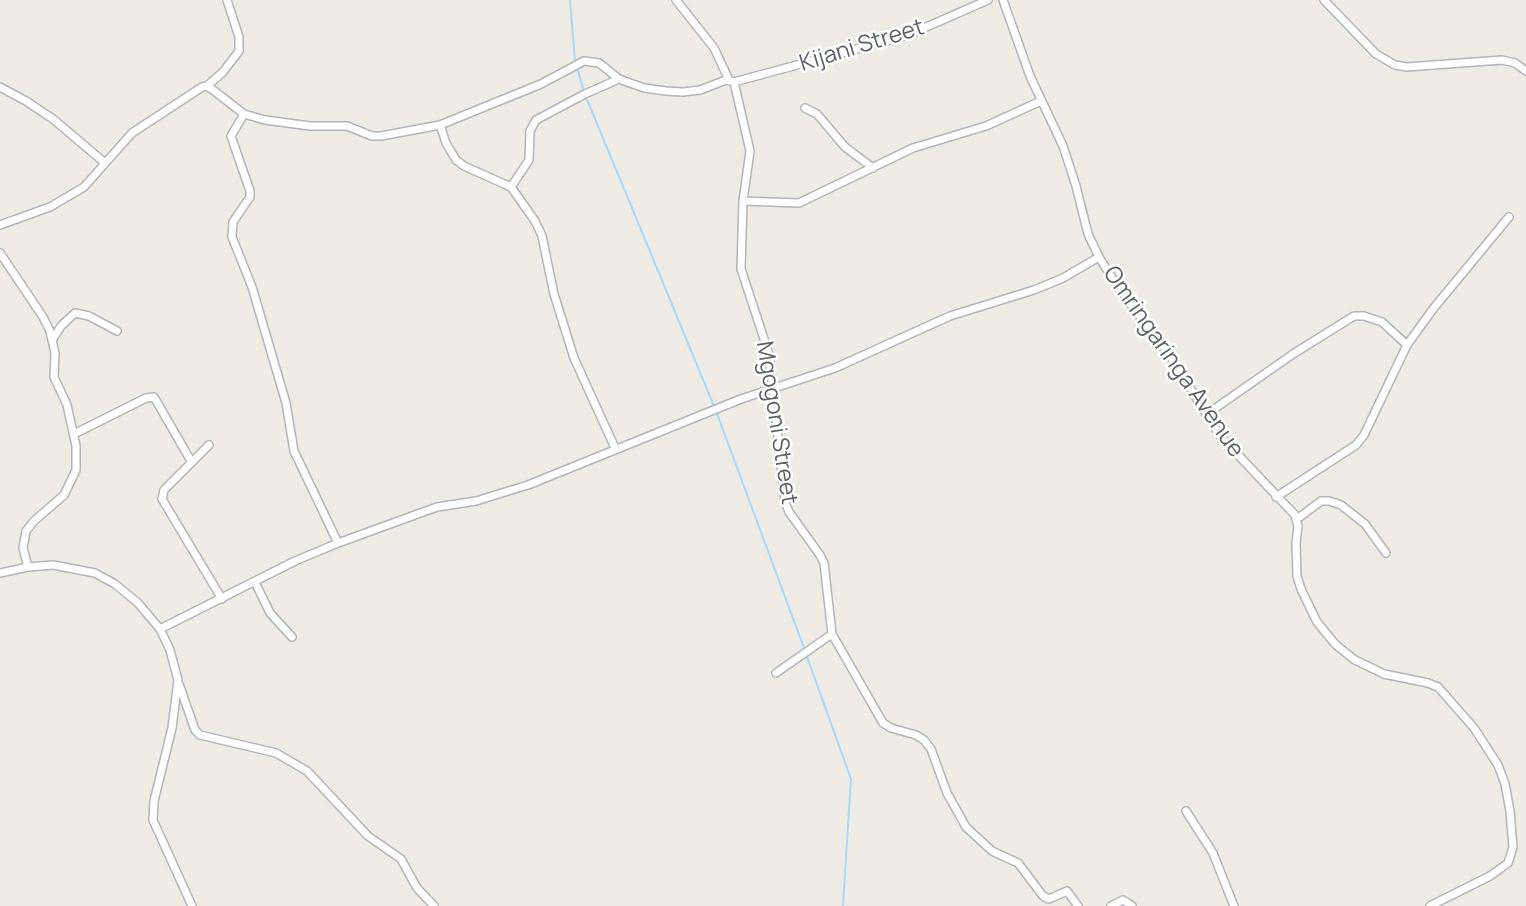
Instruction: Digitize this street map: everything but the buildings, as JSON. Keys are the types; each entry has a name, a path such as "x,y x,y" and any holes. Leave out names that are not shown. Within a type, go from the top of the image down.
{"street":[{"path":"0,226 50,207 84,187 132,133 190,93 207,86 223,72 239,51 239,37 227,0"},
{"name":"Mgogoni Street","path":"677,0 714,48 732,81 750,151 743,201 741,270 769,354 785,502 824,563 832,634 883,723 891,729 916,735 931,749 947,793 966,827 992,851 1018,863 1046,898 1067,891 1078,906"},
{"name":"Kijani Street","path":"732,81 908,35 988,0"},
{"name":"Omringaringa Avenue","path":"1003,0 1041,101 1063,146 1088,234 1099,257 1119,289 1170,356 1221,437 1297,519"},
{"path":"1324,0 1376,54 1395,65 1407,67 1494,60 1509,61 1526,71"},
{"path":"207,86 244,114 284,123 347,126 381,136 440,124 541,84 584,61 599,63 619,79 644,88 683,92 732,81"},
{"path":"511,187 528,160 530,131 536,120 619,79"},
{"path":"0,87 53,119 105,163"},
{"path":"743,201 799,203 922,144 986,126 1041,101"},
{"path":"805,108 817,114 845,147 873,168"},
{"path":"244,114 233,130 232,143 250,191 248,201 236,214 232,237 252,287 286,403 294,451 338,543"},
{"path":"440,124 446,143 456,160 511,187 529,211 542,236 554,294 574,358 615,448"},
{"path":"1276,497 1356,445 1364,435 1407,345 1433,309 1509,217"},
{"path":"0,253 43,317 53,339 54,377 67,405 77,456 76,470 64,495 26,531 23,548 28,567"},
{"path":"160,629 295,561 338,543 437,507 475,501 528,485 741,399 835,368 950,316 1034,290 1071,274 1099,257"},
{"path":"53,339 61,326 75,313 89,316 117,331"},
{"path":"1206,414 1354,316 1375,318 1407,345"},
{"path":"74,434 151,397 156,400 191,461"},
{"path":"209,445 164,490 162,499 222,599"},
{"path":"1386,553 1365,524 1341,505 1321,501 1297,519 1296,559 1301,589 1325,633 1343,652 1370,668 1396,678 1438,687 1485,741 1506,784 1513,847 1508,863 1502,870 1430,906"},
{"path":"0,573 53,565 95,573 115,584 138,603 160,629 170,650 195,730 200,735 276,753 307,771 368,836 401,859 417,888 434,906"},
{"path":"255,582 270,613 292,637"},
{"path":"776,673 832,634"},
{"path":"178,680 172,728 153,811 159,835 192,906"},
{"path":"1186,811 1213,852 1234,906"},
{"path":"1111,906 1123,900 1132,906"}],"waterway":[{"path":"570,0 575,62"},
{"path":"577,67 584,92"},
{"path":"586,97 714,406"},
{"path":"716,411 804,648"},
{"path":"806,654 851,779 843,906"}]}
